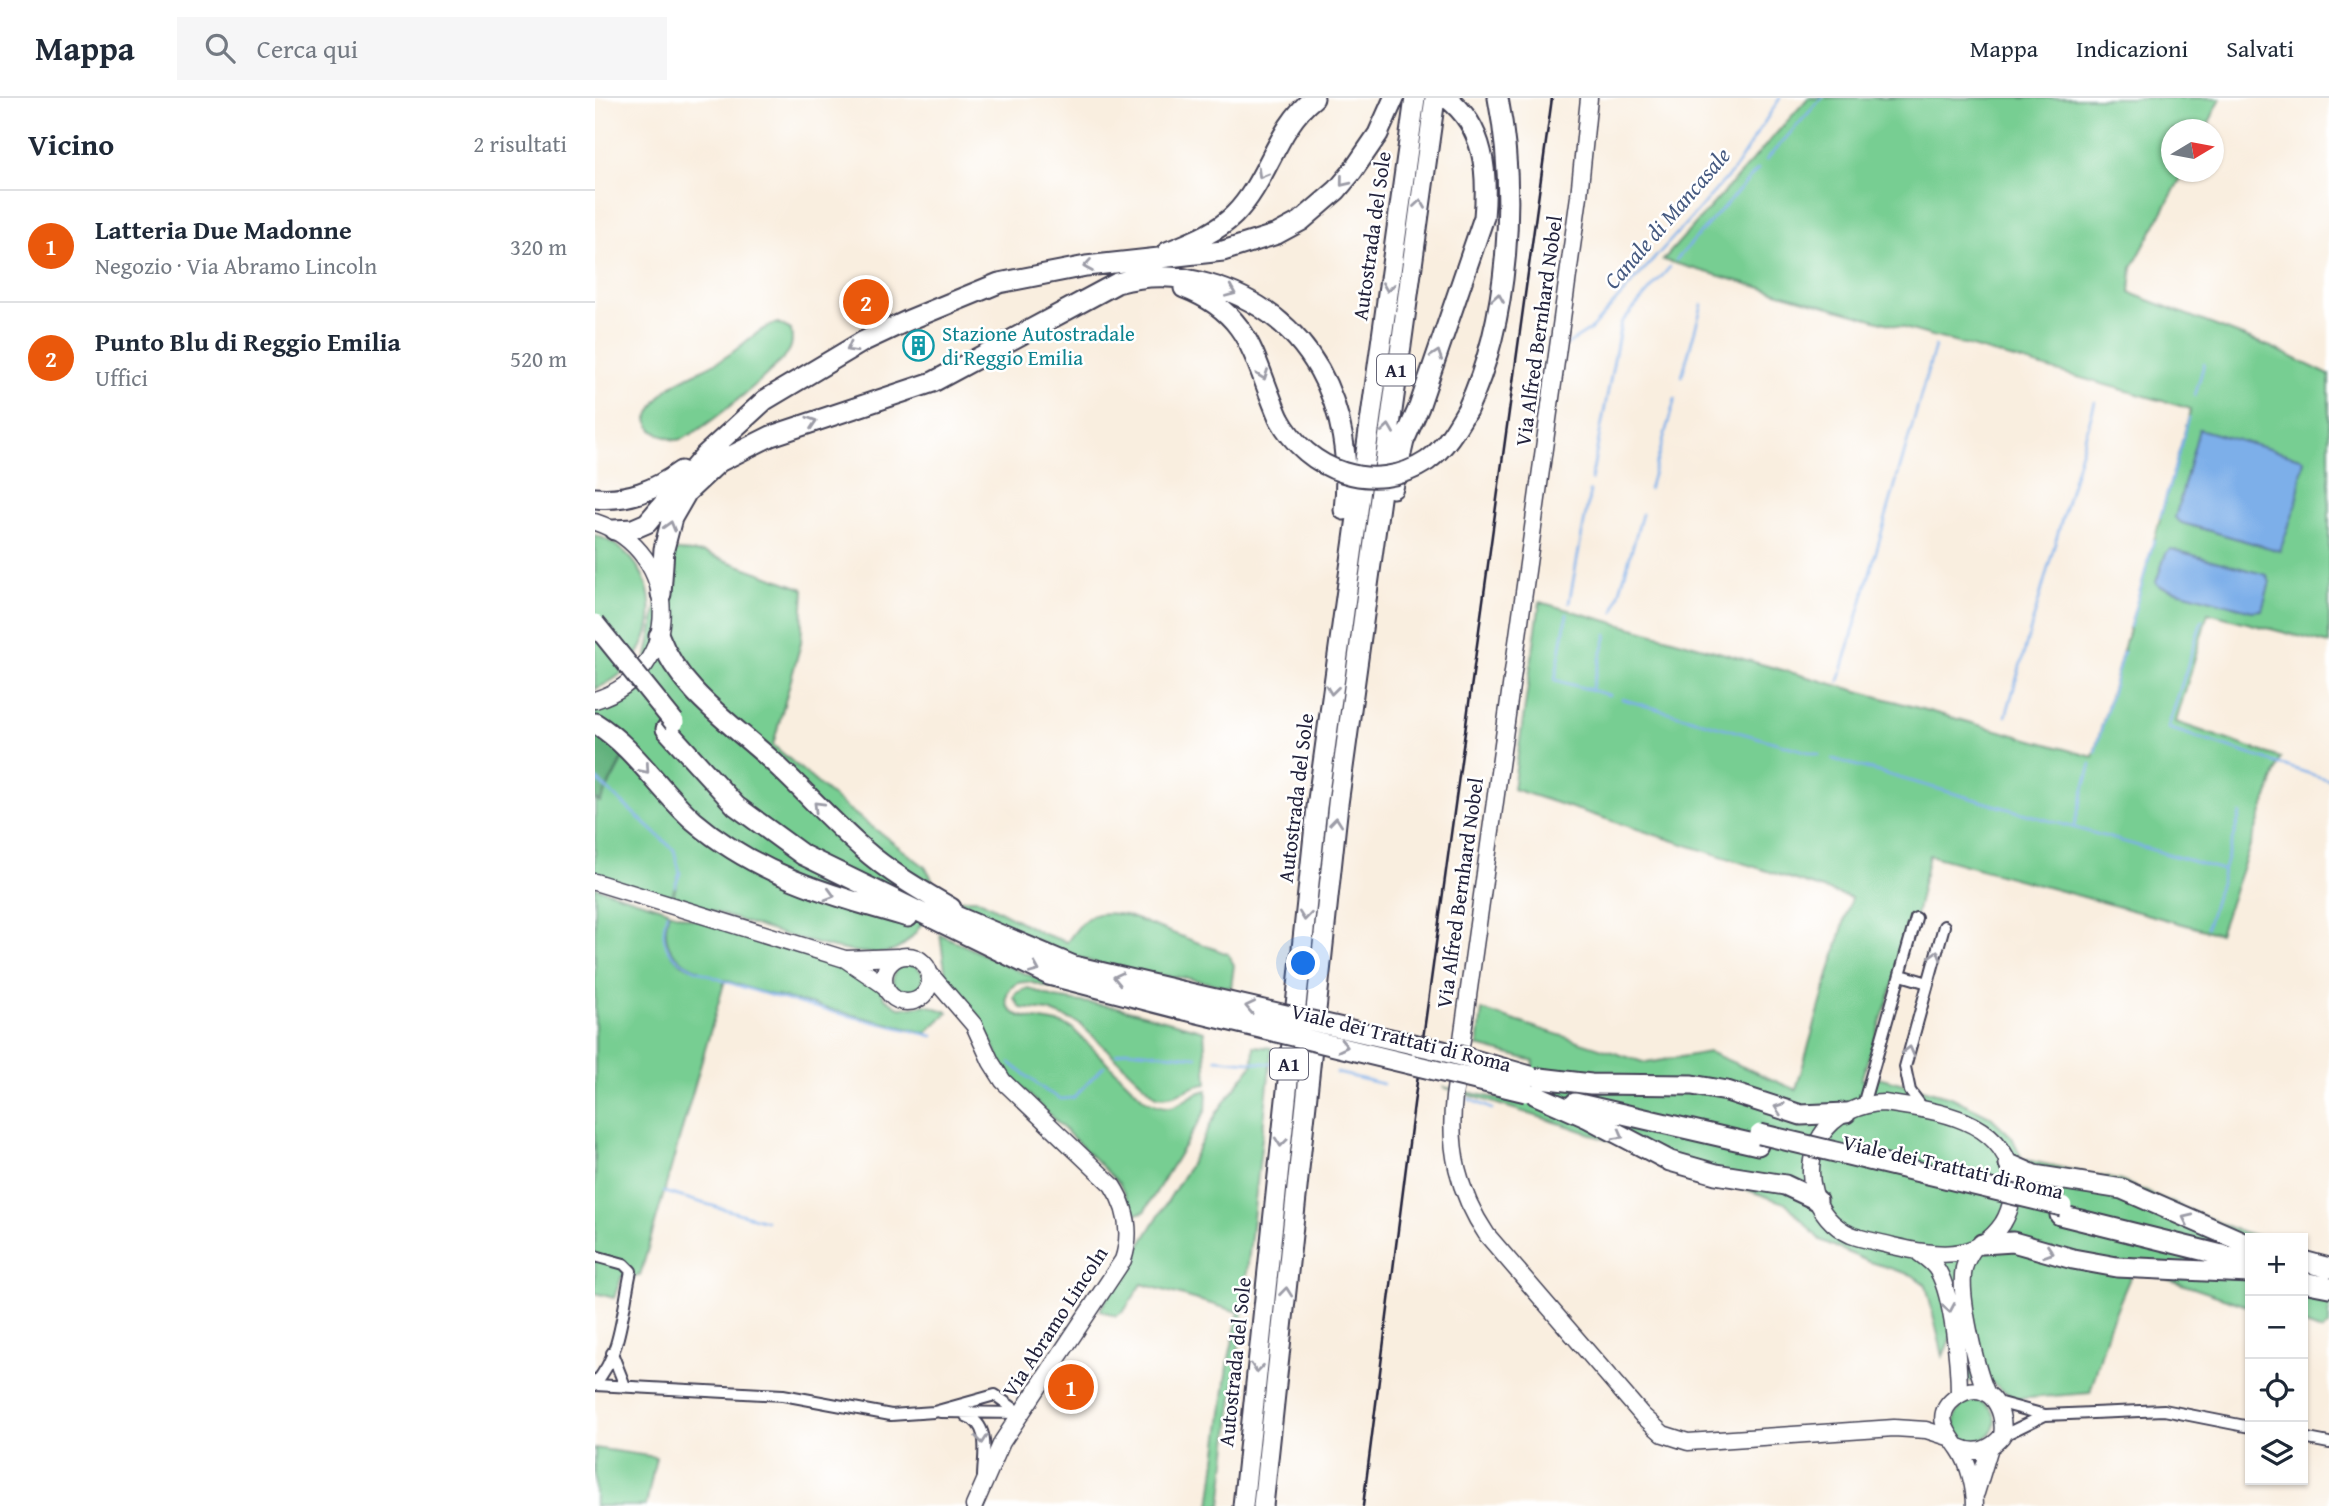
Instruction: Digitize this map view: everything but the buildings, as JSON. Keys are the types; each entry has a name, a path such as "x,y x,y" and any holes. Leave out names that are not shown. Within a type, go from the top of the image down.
{"highway":[{"path":"1155,257 1202,237 1235,214 1259,181 1288,128 1314,98"},
{"path":"595,498 620,499 643,493 666,482 705,455 780,388 909,320 999,283 1086,266 1223,251 1277,234 1300,221 1337,190 1378,134 1394,98"},
{"name":"Autostrada del Sole","path":"1243,1506 1317,807 1340,622 1415,98"},
{"name":"Autostrada del Sole","path":"1263,1506 1321,953 1358,643 1435,98"},
{"path":"1358,643 1404,442 1419,407 1483,217 1487,184 1484,158 1471,124 1447,98"},
{"path":"1117,283 1176,285 1222,308 1238,323 1250,342 1279,418 1297,445 1328,468 1354,476 1380,476 1403,471 1427,461 1449,440 1467,411 1486,356 1504,253 1507,174 1498,98"},
{"path":"660,594 664,549 672,518 700,477 719,462 771,436 933,382 1117,283 1158,274 1222,288 1266,311 1308,351 1336,404 1347,458 1340,541 1340,622"},
{"path":"614,530 633,529 647,523 705,455"},
{"name":"Viale dei Trattati di Roma","path":"595,624 670,726"},
{"path":"659,636 673,667 690,687 783,771 843,831 885,867 972,930"},
{"name":"Viale dei Trattati di Roma","path":"595,642 670,726 734,789 782,828 825,855 1068,981 1183,1001 2245,1255"},
{"path":"595,723 619,740 694,821 763,868 818,892 919,920 972,930"},
{"path":"1533,1085 1692,1085 1727,1091 1801,1115 1854,1109"},
{"path":"1533,1085 1588,1118 1670,1161 1716,1174 1785,1185 1817,1200"},
{"path":"2010,1164 2034,1175 2122,1189 2245,1243"},
{"name":"Viale dei Trattati di Roma","path":"2061,1211 2245,1261"},
{"path":"1978,1246 2013,1242 2073,1259 2117,1267 2245,1273"},
{"path":"2308,1262 2329,1268"},
{"path":"2308,1269 2329,1274"},
{"path":"2308,1275 2329,1280"},
{"path":"2308,1283 2329,1287"}],"street":[{"name":"Via Alfred Bernhard Nobel","path":"1589,98 1579,196 1456,1084 1452,1132 1457,1171 1469,1205 1487,1236 1641,1415 1663,1434 1675,1439 1702,1442 1894,1428 1926,1430 1953,1442"},
{"path":"595,522 614,530 644,556 660,594 662,615 659,636 647,662 635,677 620,689 595,700"},
{"name":"Via Abramo Lincoln","path":"595,883 845,960 885,986 899,1001 919,999 955,1005"},
{"path":"1854,1109 1901,975 1916,918"},
{"path":"1926,1112 1910,1091 1905,1067 1944,926"},
{"name":"Via Abramo Lincoln","path":"845,960 909,955 920,959 974,1025 991,1062 1003,1080 1112,1185 1123,1204 1128,1238 1123,1260 1024,1407 983,1479 974,1506"},
{"path":"885,986 885,969 897,957"},
{"path":"919,999 929,988 930,974"},
{"path":"1901,975 1928,984"},
{"path":"1975,1503 2003,1412 1977,1372 1963,1285 1964,1269 1978,1246 2000,1227 2008,1211 2014,1186 2010,1164 2000,1145 1988,1132 1961,1120 1926,1112 1884,1103 1854,1109 1829,1124 1814,1151 1810,1177 1817,1200 1830,1220 1851,1234 1943,1256 1978,1246"},
{"path":"1917,1251 1934,1264 1943,1280 1959,1373 1953,1401 1944,1422 1975,1503"},
{"path":"595,1256 624,1264 631,1271 613,1353 604,1374 595,1384"},
{"path":"613,1353 625,1386"},
{"path":"595,1384 783,1395 891,1415 934,1412 957,1414 973,1418 982,1427 983,1479"},
{"path":"1953,1401 1973,1391 2045,1415 2164,1410 2245,1426"},
{"path":"934,1412 989,1395 1024,1407"},
{"name":"Via Alfred Bernhard Nobel","path":"1894,1428 1926,1419 1953,1401"},
{"path":"957,1414 1024,1407"},
{"path":"1953,1442 1971,1452 2045,1415"},
{"path":"2308,1439 2329,1443"}],"green space":[{"path":"1808,98 2221,98 2211,119 2161,119 2161,182 2179,182 2132,268 2130,293 2271,347 2329,375 2329,644 2208,613 2176,722 2281,758 2219,934 1929,855 1916,916 1861,1080 1882,1078 1951,1097 1990,1116 2012,1137 2022,1159 2121,1181 2246,1233 2245,1305 2134,1268 2109,1327 2090,1393 2016,1399 1988,1380 1969,1362 1973,1380 1968,1382 1964,1356 1953,1332 1943,1356 1926,1285 1912,1275 1867,1261 1820,1240 1787,1204 1568,1126 1443,1087 1524,1104 1534,1061 1478,1046 1482,1010 1646,1063 1709,1052 1796,1090 1851,898 1513,789 1540,602 2093,757 2191,409 1663,260"},
{"path":"778,323 791,330 789,351 753,386 687,437 674,440 652,430 647,420 662,395 671,387"},
{"path":"595,535 620,548 637,566 647,588 651,611 647,635 636,657 619,675 595,689"},
{"path":"667,550 705,553 804,589 801,643 773,745 839,802 929,872 934,889 930,907 917,931 896,950 870,953 844,950 783,934 673,898 678,877 671,898 595,875 595,799 600,802 625,755 595,718 595,704 644,672"},
{"path":"595,729 624,755 600,802 595,798"},
{"path":"595,887 668,910 665,940 673,956 688,967 699,970 681,960 670,948 666,932 669,912 844,965 881,989 884,997 900,1008 927,1005 948,1012 926,1033 757,991 725,980 640,1276 622,1276 614,1298 595,1293"},
{"path":"978,899 1041,933 1067,942 1090,916 1104,913 1125,915 1228,954 1234,965 1231,988 1187,978 1137,974 1059,951 955,902"},
{"path":"940,934 1019,971 1097,1000 1029,982 1015,985 1007,997 1009,1009 1016,1014 1072,1028 1144,1099 1156,1105 1172,1107 1207,1090 1206,1110 1144,1212 1134,1214 1119,1183 1007,1073 977,1014 947,984"},
{"path":"908,964 919,968 923,979 919,990 908,994 897,990 893,979 897,968"},
{"path":"1028,988 1054,998 1117,1007 1204,1031 1207,1084 1170,1096 1156,1096 1079,1023 1049,1011 1021,1008 1014,998 1016,993"},
{"path":"1254,1046 1272,1048 1221,1506 1210,1506 1229,1358 1239,1312 1142,1284 1124,1311 1116,1316 1100,1310 1187,1170 1217,1112 1253,1064"},
{"path":"2308,1252 2329,1258 2329,1325 2322,1331 2308,1326"},
{"path":"1975,1401 1989,1407 1995,1421 1989,1435 1975,1441 1961,1435 1955,1421 1961,1407"},
{"path":"595,1448 656,1457 646,1506 595,1506"}],"water":[{"path":"2199,429 2304,459 2296,505 2280,551 2182,523 2175,518"},
{"path":"2171,549 2267,575 2270,582 2262,610 2252,611 2159,586 2156,582 2166,553"}],"waterway":[{"name":"Canale di Mancasale","path":"1566,345 1590,330 1733,171 1780,98"},
{"path":"1766,160 1822,98"},
{"path":"1676,260 1758,169"},
{"path":"1591,480 1621,323 1670,267"},
{"path":"1682,376 1702,305"},
{"path":"1839,681 1935,346"},
{"path":"2195,396 2204,364"},
{"path":"1649,489 1675,399"},
{"path":"2006,716 2095,402"},
{"path":"2160,518 2189,418"},
{"path":"1569,603 1590,491"},
{"path":"1614,612 1642,514"},
{"path":"2130,627 2154,540"},
{"path":"1567,614 1555,680 1609,695"},
{"path":"2202,620 2168,728 2329,780"},
{"path":"1591,691 1607,635"},
{"path":"2095,752 2123,652"},
{"path":"1622,699 1819,755"},
{"path":"1833,759 2223,870"},
{"path":"2074,826 2091,764"},
{"path":"595,778 674,850 680,873 675,886"},
{"path":"2207,927 2240,814"},
{"path":"667,913 664,929 666,945 672,954 688,966 794,1002 933,1036"},
{"path":"1116,1054 1126,1050 1197,1057"},
{"path":"1216,1059 1273,1064"},
{"path":"1010,1063 1046,1091 1061,1099 1073,1098 1104,1066"},
{"path":"1337,1073 1383,1084"},
{"path":"1469,1099 1492,1109"},
{"path":"664,1192 766,1221"}],"railway":[{"path":"1363,1506 1414,1104 1552,98"}],"place":[{"name":"Punto Blu di Reggio Emilia","path":"866,302"},
{"name":"Stazione Autostradale di Reggio Emilia","path":"919,346"},
{"name":"Latteria Due Madonne","path":"1071,1387"}]}
